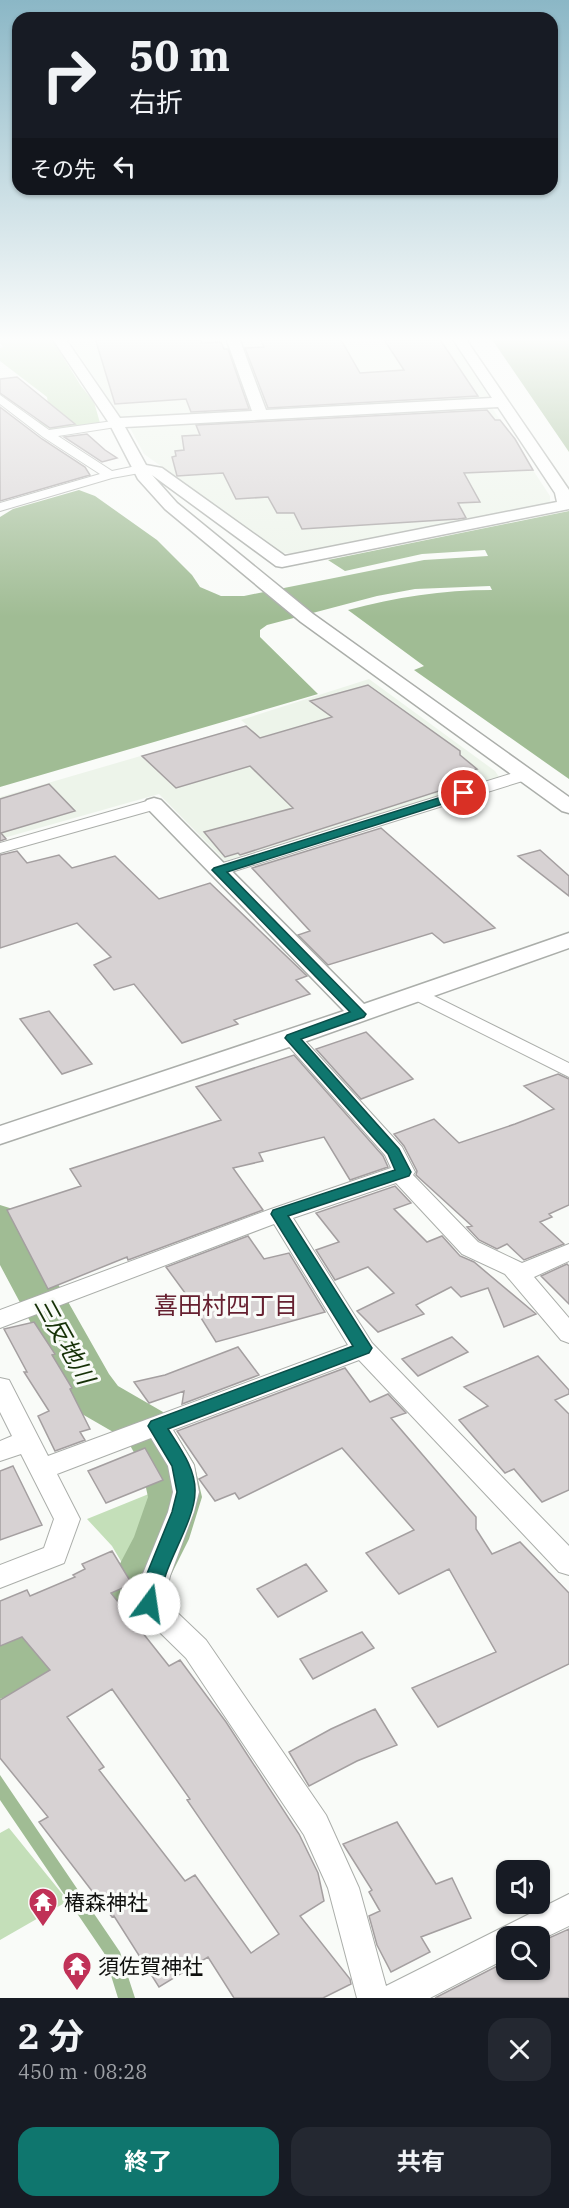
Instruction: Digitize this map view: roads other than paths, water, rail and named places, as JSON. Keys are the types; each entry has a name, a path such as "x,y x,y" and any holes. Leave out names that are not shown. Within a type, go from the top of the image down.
{"street":[{"path":"43,431 110,475"},
{"path":"47,434 64,431"},
{"path":"120,431 153,490 171,506 308,618 569,807"},
{"path":"0,507 110,475 141,469 157,471 282,562 562,506 566,500 521,431"},
{"path":"219,870 524,775"},
{"path":"0,848 154,804 360,1014"},
{"path":"0,1135 292,1038 569,940"},
{"path":"418,994 569,1071"},
{"path":"0,1319 279,1214 404,1172 394,1152 292,1038"},
{"path":"400,1174 470,1248 513,1268 569,1334"},
{"path":"279,1214 363,1348 569,1564"},
{"path":"518,1274 569,1252"},
{"path":"42,1469 363,1348"},
{"path":"0,1387 67,1519 55,1555 0,1577"},
{"path":"157,1426 181,1465 186,1492 181,1512 156,1576 149,1604 196,1649 315,1825 343,1888 374,1998"},
{"path":"0,1451 27,1441"},
{"path":"536,1926 569,1909"},
{"path":"396,1998 496,1947"}],"waterway":[{"name":"三反地川","path":"0,1221 91,1388 100,1400 145,1426 167,1463 175,1497 161,1539 134,1592 121,1603 0,1673"}],"place":[{"name":"椿森神社","path":"43,1928"},
{"name":"須佐賀神社","path":"77,1992"}],"district":[{"name":"喜田村四丁目","path":"226,1305"}]}
